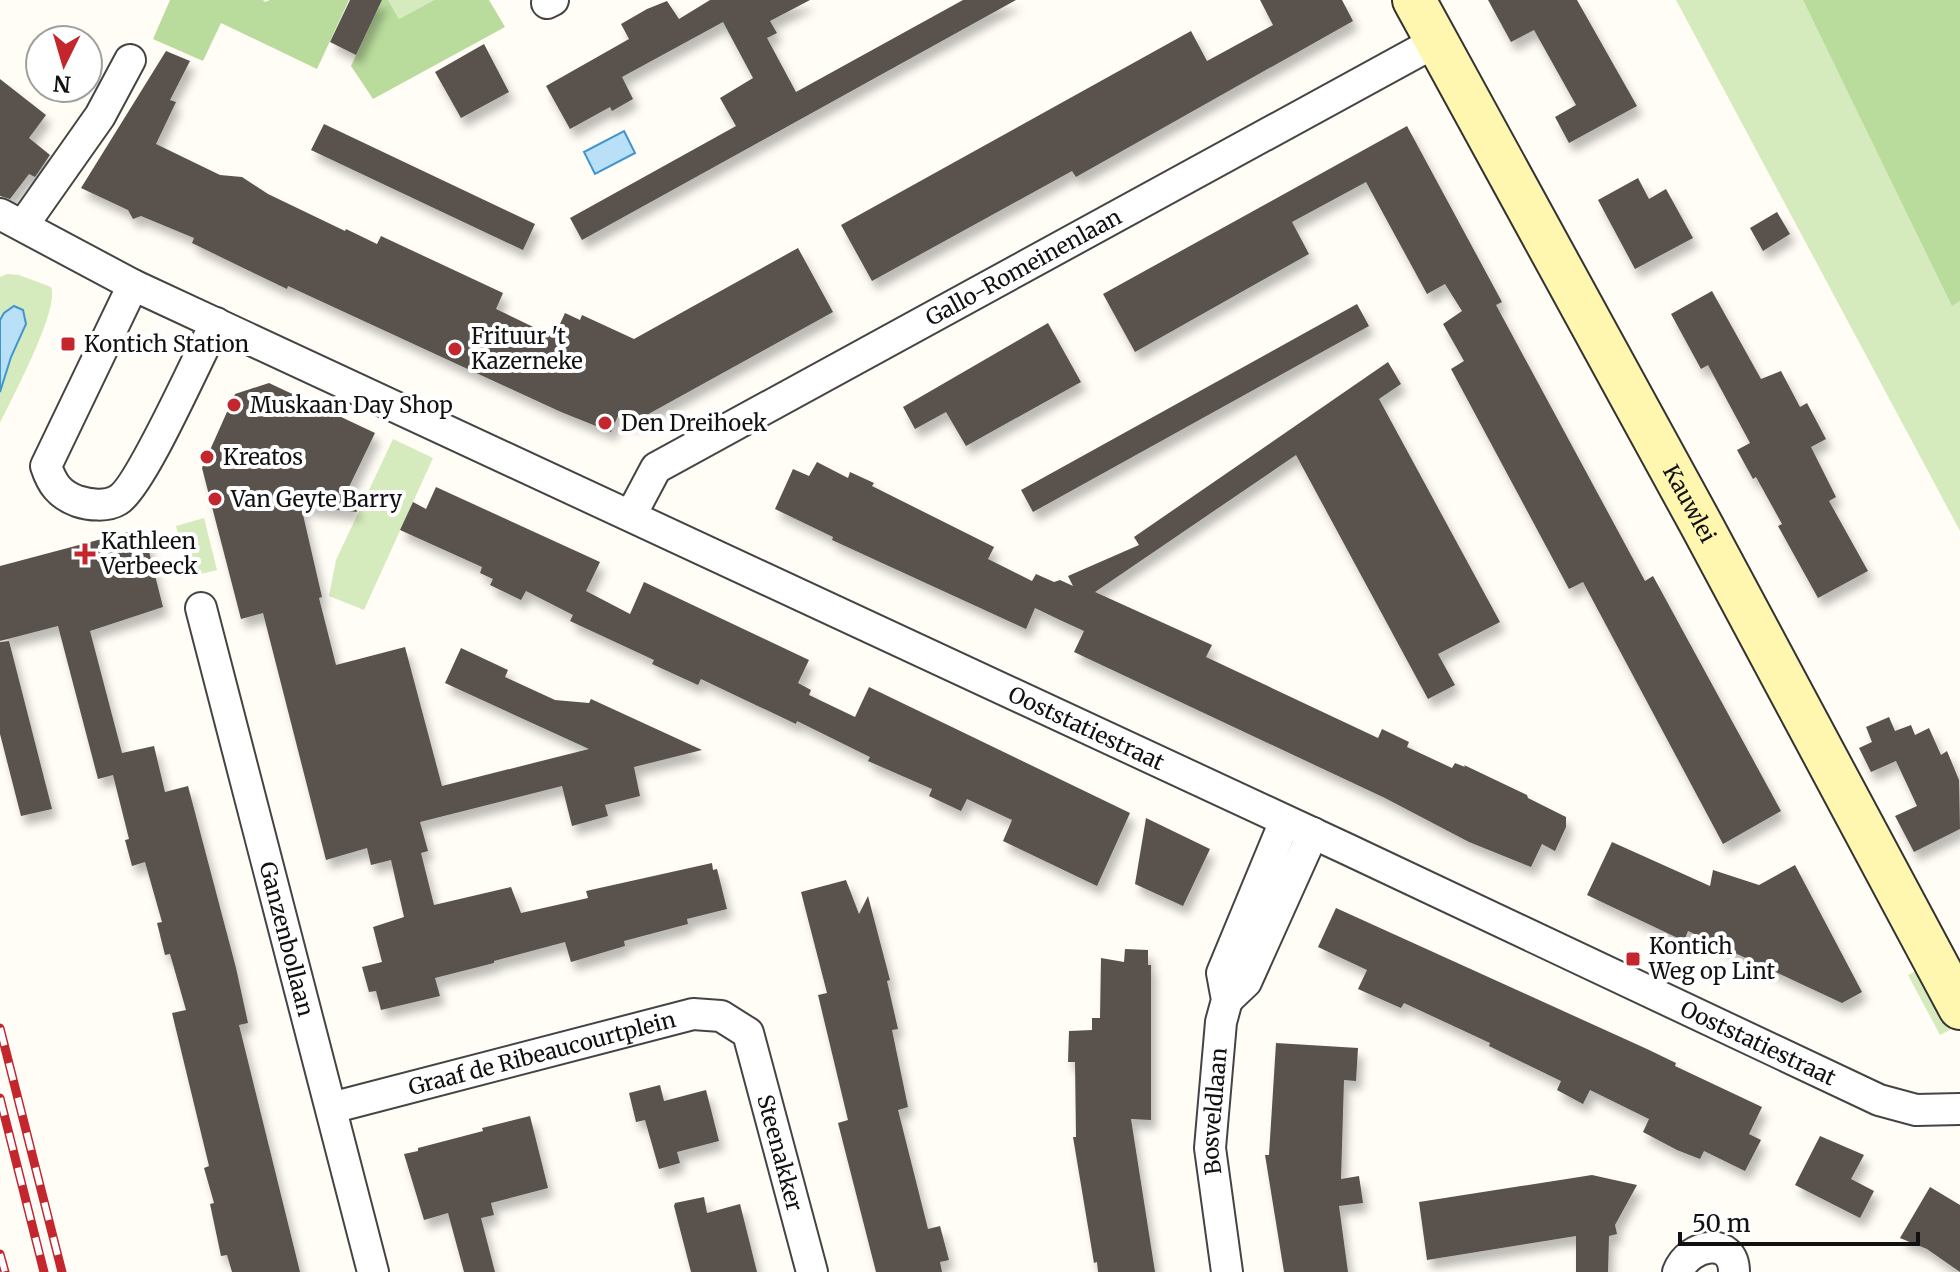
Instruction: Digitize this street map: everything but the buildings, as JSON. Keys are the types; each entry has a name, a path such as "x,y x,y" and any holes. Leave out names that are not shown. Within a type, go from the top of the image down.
{"street":[{"name":"Kauwlei","path":"1414,0 1702,526 1960,1008"},
{"name":"Gallo-Romeinenlaan","path":"631,515 656,468 1437,41"},
{"path":"31,214 100,116 130,60"},
{"name":"Ooststatiestraat","path":"0,214 133,285 1313,833 1879,1100 1916,1110 1960,1109"},
{"path":"133,285 46,466 51,481 63,495 88,505 117,501 127,493 146,462 216,323"},
{"name":"Ganzenbollaan","path":"201,608 373,1272"},
{"name":"Bosveldlaan","path":"1227,1272 1210,1148 1221,1022 1227,1000 1222,973 1285,821"},
{"name":"Bosveldlaan","path":"1227,1000 1246,982 1313,833"},
{"name":"Graaf de Ribeaucourtplein","path":"331,1108 693,1014 721,1016 748,1033"},
{"name":"Steenakker","path":"748,1033 812,1272"},
{"path":"1678,1272 1682,1262 1692,1252 1704,1247 1727,1253 1734,1265 1734,1272"}],"green space":[{"path":"170,0 349,0 317,69 221,23 203,61 153,39"},
{"path":"382,0 388,0 399,19 434,0 489,0 505,27 373,99 351,66"},
{"path":"388,0 434,0 399,19"},
{"path":"1676,0 1803,0 1953,305 1960,301 1960,531"},
{"path":"1803,0 1960,0 1960,301 1952,306"},
{"path":"19,275 51,287 52,298 42,333 0,423 0,277"},
{"path":"393,439 433,458 364,610 329,596 336,560"},
{"path":"204,518 217,570 189,577 176,526"},
{"path":"1920,969 1952,1029 1940,1035 1908,975"}],"water":[{"path":"624,131 635,153 595,174 584,152"},
{"path":"14,306 23,310 26,324 0,392 0,320"}],"railway":[{"path":"0,1028 62,1272"},
{"path":"0,1098 44,1272"},
{"path":"0,1254 5,1272"}],"place":[{"name":"Kontich Station","path":"68,344"},
{"name":"Frituur 't Kazerneke","path":"455,349"},
{"name":"Muskaan Day Shop","path":"234,405"},
{"name":"Den Dreihoek","path":"605,423"},
{"name":"Kreatos","path":"207,457"},
{"name":"Van Geyte Barry","path":"215,499"},
{"name":"Kathleen Verbeeck","path":"85,554"},
{"name":"Kontich Weg op Lint","path":"1633,959"}]}
